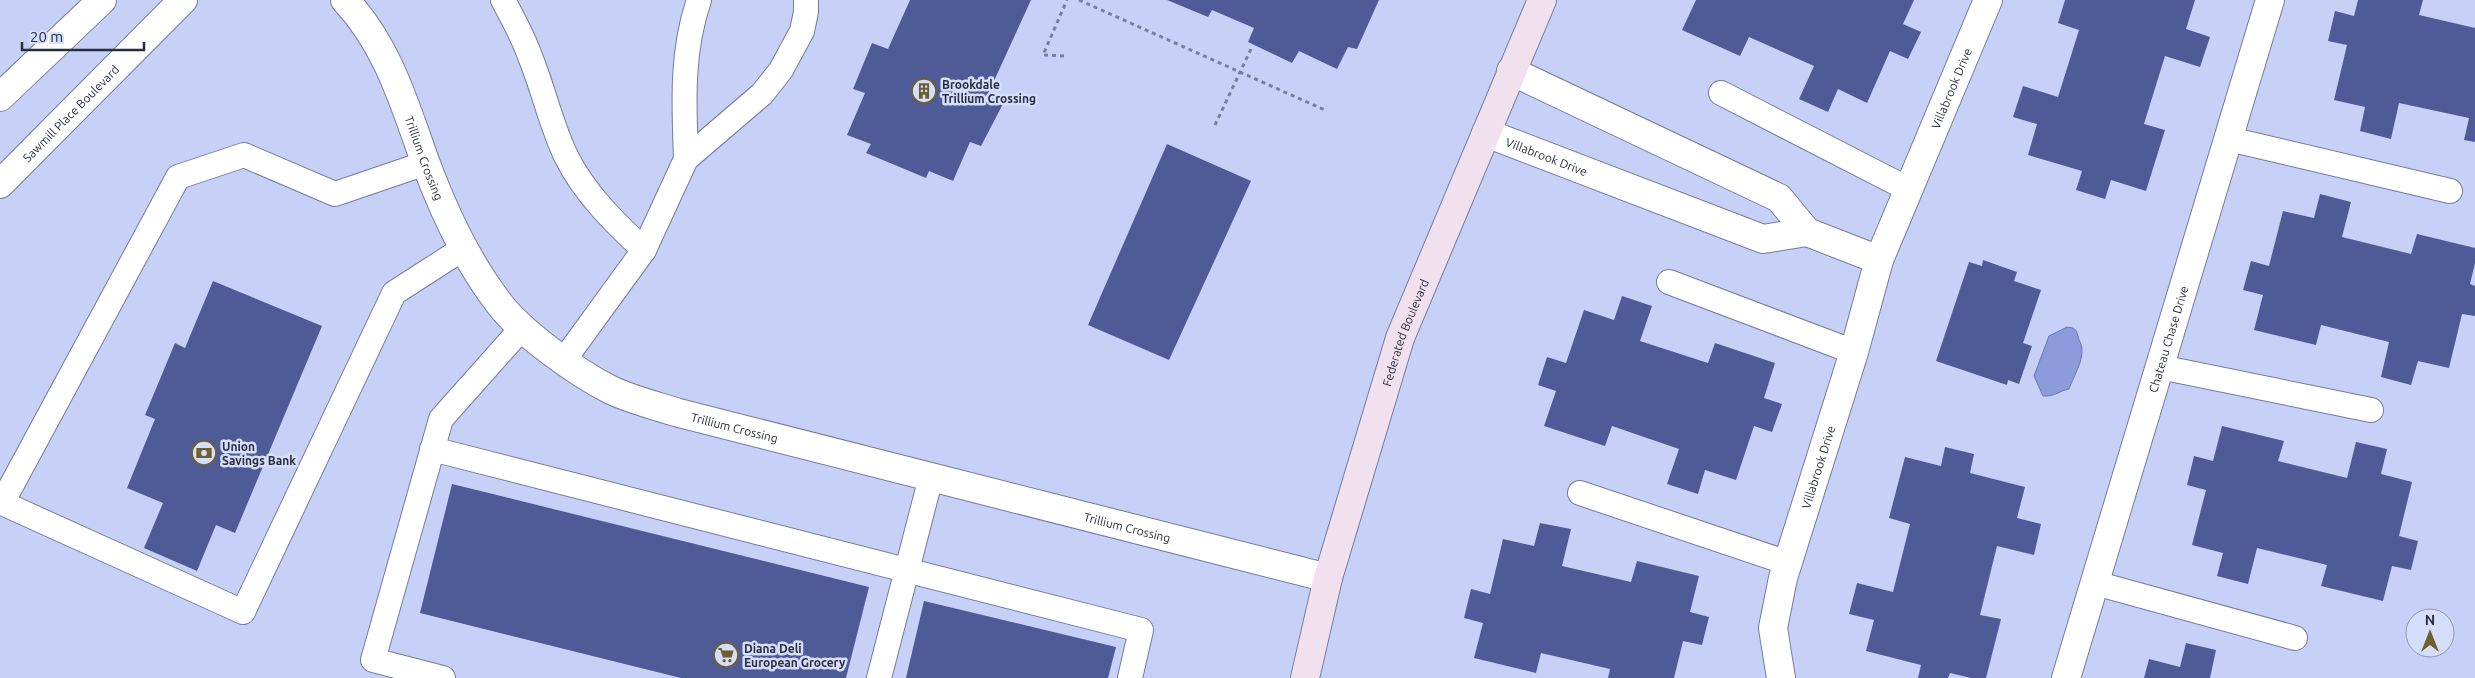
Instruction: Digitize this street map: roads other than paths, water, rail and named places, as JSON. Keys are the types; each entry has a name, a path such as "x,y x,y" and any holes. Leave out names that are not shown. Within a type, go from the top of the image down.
{"main road":[{"name":"Federated Boulevard","path":"1305,678 1328,578 1400,338 1542,0"}],"street":[{"path":"0,97 102,0"},
{"name":"Sawmill Place Boulevard","path":"0,184 183,0"},
{"name":"Trillium Crossing","path":"345,0 359,15 382,50 401,88 426,163 464,248 499,303 523,327 564,360 611,390 679,413 1328,578"},
{"name":"Villabrook Drive","path":"1781,678 1773,628 1788,563 1854,352 1879,260 1988,0"},
{"name":"Chateau Chase Drive","path":"2066,678 2270,0"},
{"path":"1511,71 1779,198 1807,232 1879,260"},
{"name":"Villabrook Drive","path":"1486,133 1762,239 1807,232"}],"lane":[{"path":"503,0 531,58 546,107 567,157 589,192 614,222 644,250"},
{"path":"686,159 683,90 688,45 693,18 699,0"},
{"path":"564,360 644,250 686,159 762,94 781,70 802,31 806,12 806,0"},
{"path":"1721,92 1908,189"},
{"path":"2228,139 2450,191"},
{"path":"426,163 335,194 244,155 178,177 2,503 243,612 394,293 464,248"},
{"path":"1669,282 1854,352"},
{"path":"443,678 373,660 440,420 523,327"},
{"path":"2160,367 2371,410"},
{"path":"432,449 1141,630 1130,678"},
{"path":"879,678 931,478"},
{"path":"1580,493 1788,563"},
{"path":"2095,583 2294,638"}],"water":[{"path":"2067,327 2075,330 2082,347 2079,366 2069,389 2050,396 2043,396 2034,376 2049,336"}],"place":[{"name":"Brookdale Trillium Crossing","path":"924,91"},
{"name":"Union Savings Bank","path":"204,453"},
{"name":"Diana Deli European Grocery","path":"726,655"}]}
